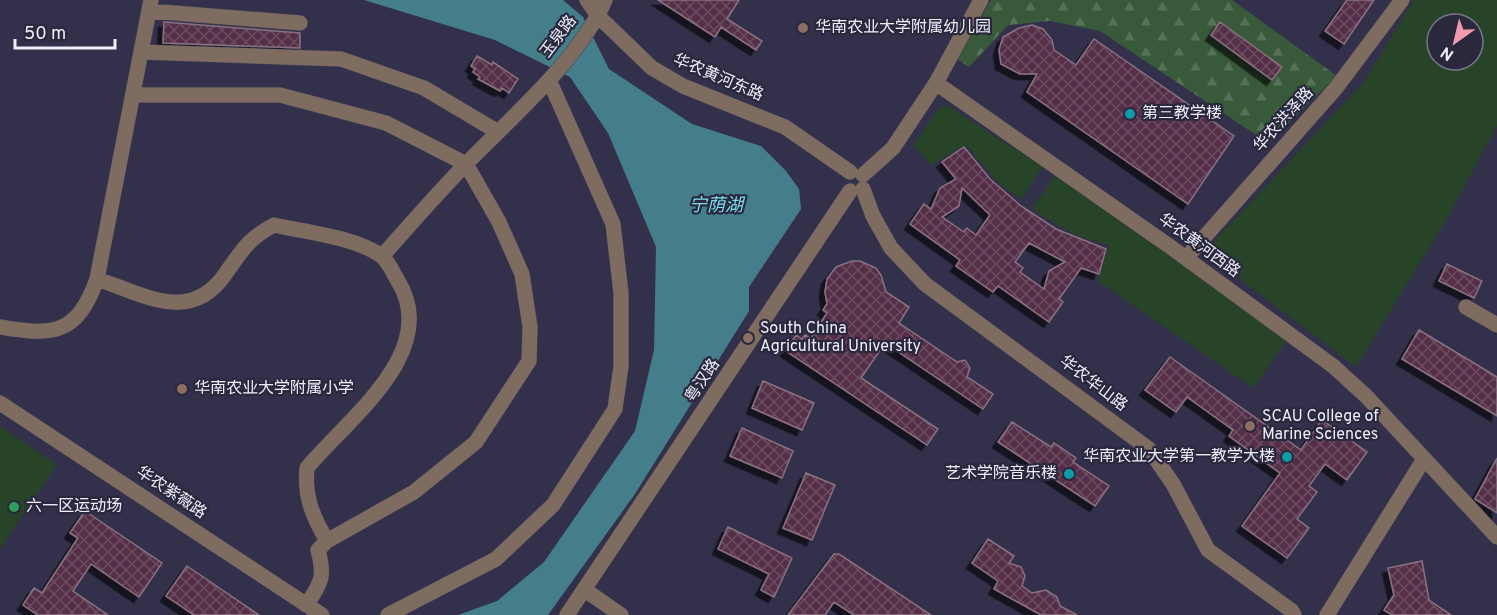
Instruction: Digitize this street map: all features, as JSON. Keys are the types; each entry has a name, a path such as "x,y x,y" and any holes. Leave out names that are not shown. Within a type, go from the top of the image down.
{"street":[{"name":"华农黄河东路","path":"587,0 598,16 652,68 682,86 785,127 856,182"},
{"name":"玉泉路","path":"382,256 466,164 549,80 598,16 604,0"},
{"name":"粤汉路","path":"567,615 856,182 893,148 936,83 981,0"},
{"name":"华农洪泽路","path":"1186,258 1336,88 1402,0"},
{"path":"0,327 38,333 60,328 75,320 89,301 97,279 150,5 300,23"},
{"path":"141,52 341,59 424,88 498,132"},
{"path":"388,615 496,559 553,505 615,409 621,366 621,293 613,224 549,80"},
{"name":"华农黄河西路","path":"936,83 1186,258 1333,366 1366,396 1497,537"},
{"path":"132,95 280,95 386,123 466,164 499,222 522,274 530,327 529,361 476,442 414,492 327,541 318,550 323,569 319,587 306,605"},
{"name":"华农华山路","path":"856,182 891,248 925,284 1149,449 1173,484 1208,550 1293,611 1294,615"},
{"path":"97,279 164,302 190,303 213,292 240,249 255,235 274,225 358,245 382,256 406,294 409,334 393,374 308,468 305,489 313,518 327,541"},
{"path":"1466,308 1497,325"},
{"name":"华农紫薇路","path":"0,403 322,615"},
{"path":"1327,615 1424,459"},
{"path":"585,590 621,615"}],"shaded area":[{"name":"South China Agricultural University","path":"0,0 1497,0 1497,615 0,615"},
{"path":"1414,0 1497,0 1497,126 1445,222 1356,367 1204,252 1363,83"},
{"path":"948,106 1043,167 1021,199 996,181 966,145 931,165 913,145 940,107"},
{"path":"1055,176 1288,339 1253,388 1098,281 1109,245 1075,235 1033,210 1033,206"},
{"name":"六一区运动场","path":"0,426 57,465 0,549"}],"green space":[{"path":"991,0 1232,0 1337,76 1268,143 1100,31 1050,21 1008,25 969,67 957,59"}],"water":[{"name":"宁荫湖","path":"364,0 563,0 583,17 609,69 692,124 761,146 786,171 799,189 801,209 749,287 749,311 635,494 548,615 458,615 497,601 544,562 635,431 654,350 656,247 608,133 570,77 495,40"}],"building":[{"path":"658,0 739,0 727,19 762,41 756,50 721,27 715,37"},
{"path":"1347,0 1374,0 1344,44 1325,31"},
{"path":"164,22 300,33 300,48 163,43"},
{"path":"1220,22 1282,67 1272,80 1211,35"},
{"name":"第三教学楼","path":"1032,25 1043,29 1052,40 1054,50 1076,65 1094,39 1234,136 1188,204 1027,92 1037,74 1020,74 1001,64 999,50 1003,37 1019,28"},
{"path":"477,56 492,65 493,62 518,79 509,93 502,88 500,91 478,79 480,77 473,72 475,69 471,66"},
{"path":"964,147 990,179 1021,206 1056,229 1106,249 1099,274 1081,268 1059,299 1063,302 1049,322 998,286 993,292 956,266 960,260 910,224 924,204 931,209 940,188 956,179 942,162","holes":["962,188 990,215 976,235 967,228 964,232 942,217 959,206","1029,243 1065,262 1049,271 1044,289 1020,272 1023,268 1015,262"]},
{"path":"852,261 860,261 876,268 881,275 886,292 909,307 899,323 957,362 965,360 970,368 967,377 993,394 983,409 885,343 861,378 938,429 927,445 786,351 796,335 802,339 805,335 811,338 827,313 823,310 827,304 825,292 827,279 836,267"},
{"path":"1447,264 1482,281 1474,298 1439,281"},
{"path":"1419,330 1497,377 1497,416 1402,359"},
{"name":"华南农业大学第一教学大楼","path":"1170,357 1301,450 1322,420 1367,452 1347,480 1325,464 1309,486 1317,492 1297,519 1309,528 1287,558 1242,526 1280,473 1229,436 1233,430 1187,397 1176,412 1145,390"},
{"path":"763,381 814,403 802,430 752,408"},
{"name":"艺术学院音乐楼","path":"1012,422 1051,447 1054,443 1076,458 1073,462 1109,486 1095,506 998,442"},
{"path":"742,428 793,451 782,478 730,456"},
{"path":"1497,458 1497,513 1475,499"},
{"path":"806,473 835,485 812,540 783,528"},
{"path":"85,511 162,563 139,597 91,564 73,591 108,615 38,615 23,605 34,588 42,593 78,538 70,533"},
{"path":"728,527 792,558 774,597 761,590 769,574 718,549"},
{"path":"988,539 1014,556 1009,563 1021,567 1025,576 1022,586 1032,593 1046,590 1057,597 1060,606 1077,615 1041,615 994,589 998,581 972,563"},
{"path":"834,554 839,554 931,615 854,615 834,602 825,615 788,615"},
{"path":"1422,561 1429,600 1451,615 1392,615 1384,610 1394,595 1388,568"},
{"path":"187,566 259,615 194,615 166,596"}],"place":[{"name":"华南农业大学附属幼儿园","path":"803,28"},
{"name":"第三教学楼","path":"1130,114"},
{"name":"South China Agricultural University","path":"748,338"},
{"name":"华南农业大学附属小学","path":"182,389"},
{"name":"SCAU College of Marine Sciences","path":"1250,426"},
{"name":"华南农业大学第一教学大楼","path":"1287,457"},
{"name":"艺术学院音乐楼","path":"1069,474"},
{"name":"六一区运动场","path":"14,507"}]}
